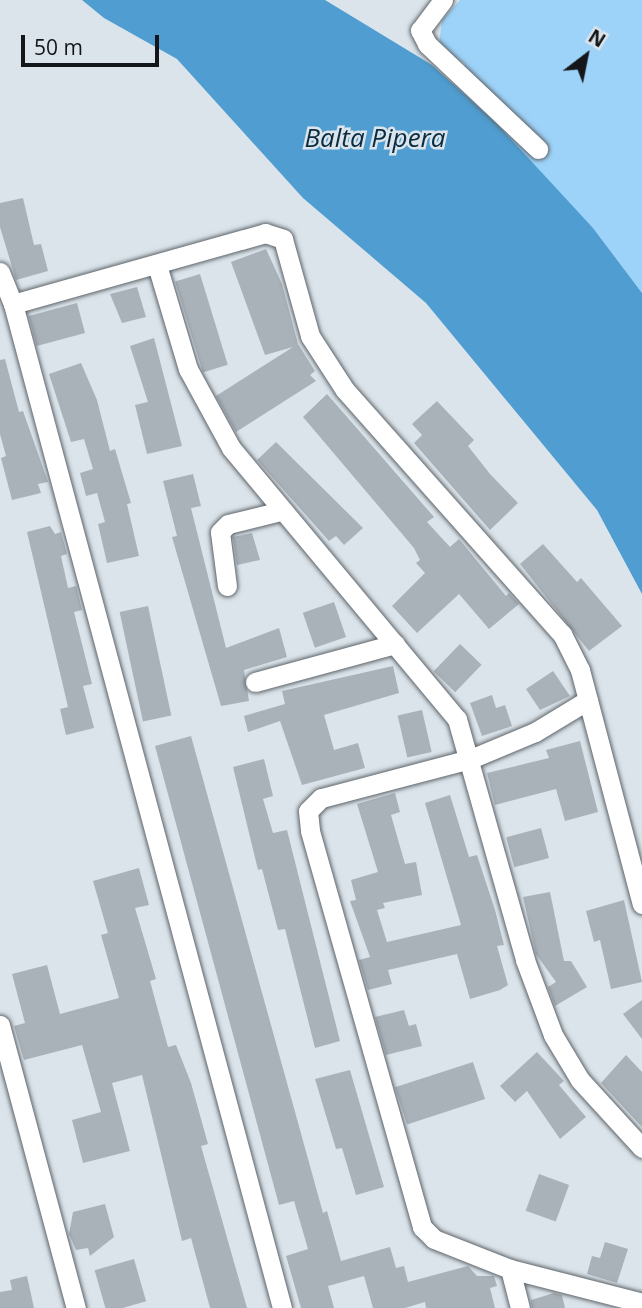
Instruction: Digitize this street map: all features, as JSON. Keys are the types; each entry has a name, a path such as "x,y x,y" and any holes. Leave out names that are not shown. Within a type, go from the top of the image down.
{"street":[{"path":"443,0 421,30 426,44 538,149"},
{"path":"13,304 265,233 283,239 310,336 345,390 562,634 588,700 642,904"},
{"path":"157,265 188,369 209,414 281,511 457,719 525,960 553,1035 580,1080 642,1148"},
{"path":"0,272 13,304 282,1308"},
{"path":"227,586 220,533 228,524 281,511"},
{"path":"255,682 395,644"},
{"path":"588,700 535,732 470,759 321,798 309,811 310,831 422,1227 434,1239 510,1269 642,1303"},
{"path":"0,1025 76,1308"},
{"path":"510,1269 520,1308"}],"shaded area":[{"path":"460,0 642,0 642,293 593,228 454,84 465,64 439,45 442,20"}],"water":[{"name":"Balta Pipera","path":"82,0 325,0 432,65 496,123 593,228 642,293 642,594 597,510 426,303 303,198 177,59 104,18"}],"building":[{"path":"23,198 34,245 41,244 48,271 16,280 0,227 0,203"},
{"path":"266,249 282,284 298,344 315,371 310,375 316,381 236,432 216,396 293,347 265,355 231,262"},
{"path":"200,274 228,365 203,372 175,282"},
{"path":"137,287 146,317 122,323 110,294"},
{"path":"77,303 85,333 37,346 29,316"},
{"path":"154,338 182,446 147,454 135,405 148,402 130,346"},
{"path":"5,359 19,412 23,411 48,482 38,484 41,493 12,500 1,458 6,456 0,434 0,360"},
{"path":"81,363 97,400 110,451 115,449 131,503 127,504 139,556 107,563 98,524 105,522 97,493 86,496 80,473 93,469 84,439 71,442 49,374"},
{"path":"327,394 434,517 427,522 450,547 459,539 506,596 509,593 519,604 489,629 459,594 417,633 392,606 425,573 416,563 420,560 414,548 303,417"},
{"path":"437,401 474,440 468,446 518,503 490,530 414,443 422,435 412,424"},
{"path":"276,442 363,528 344,545 336,536 329,541 257,460"},
{"path":"193,474 201,506 191,508 226,648 279,628 287,657 244,670 249,701 221,706 172,537 177,536 163,481"},
{"path":"50,526 55,534 61,532 67,554 61,556 68,588 76,586 82,610 74,612 92,684 83,686 94,728 66,735 60,709 68,707 27,532"},
{"path":"252,533 260,560 237,565 233,537"},
{"path":"543,544 577,582 581,578 622,626 589,651 520,564"},
{"path":"334,602 346,637 315,648 303,613"},
{"path":"148,606 171,716 143,722 120,612"},
{"path":"460,644 482,665 455,692 434,671"},
{"path":"393,666 399,693 324,715 334,750 358,743 365,768 302,785 280,721 248,732 244,716 285,704 282,691"},
{"path":"553,671 570,696 540,710 526,689"},
{"path":"492,695 496,708 505,705 512,726 482,736 470,703"},
{"path":"422,710 432,752 407,758 398,716"},
{"path":"191,736 323,1213 327,1211 341,1261 390,1247 396,1268 404,1266 408,1282 468,1266 477,1276 494,1276 497,1286 490,1288 495,1308 426,1308 425,1302 405,1308 373,1308 364,1276 328,1286 334,1308 301,1308 286,1256 308,1249 294,1201 279,1205 155,746"},
{"path":"580,741 598,812 565,821 556,789 495,805 487,773 549,758 546,750"},
{"path":"264,759 273,796 263,799 273,833 287,830 340,1041 315,1048 285,929 278,930 262,869 258,870 233,767"},
{"path":"395,793 400,812 391,815 405,864 416,862 422,895 383,903 385,908 377,910 387,942 461,925 425,803 450,795 469,857 477,855 504,945 497,946 508,985 500,990 470,999 457,954 388,970 392,984 368,990 359,960 370,957 350,901 356,900 351,880 378,872 357,804"},
{"path":"541,828 549,858 514,867 506,837"},
{"path":"139,868 149,905 135,908 156,979 150,981 168,1047 176,1045 191,1083 208,1144 201,1146 247,1308 210,1308 191,1238 182,1241 142,1075 112,1083 130,1151 83,1163 72,1120 101,1112 82,1045 24,1060 14,1026 25,1023 12,974 47,965 60,1014 119,998 101,935 108,933 93,881"},
{"path":"550,892 564,961 571,961 587,987 555,1006 548,987 556,982 536,954 523,897"},
{"path":"624,900 642,982 611,989 600,940 594,942 586,911"},
{"path":"642,1000 642,1039 623,1014"},
{"path":"404,1010 409,1026 416,1024 422,1046 386,1055 375,1017"},
{"path":"537,1052 564,1081 559,1085 586,1117 560,1139 527,1091 515,1102 500,1086"},
{"path":"626,1055 642,1072 642,1127 601,1083"},
{"path":"473,1062 485,1099 407,1124 395,1087"},
{"path":"350,1070 384,1187 356,1195 342,1148 336,1149 315,1079"},
{"path":"539,1174 569,1185 556,1222 526,1211"},
{"path":"105,1204 114,1237 90,1256 88,1248 76,1250 69,1234 73,1212"},
{"path":"605,1242 628,1249 617,1283 587,1274 592,1256 600,1258"},
{"path":"134,1259 146,1301 123,1308 105,1308 95,1270"},
{"path":"27,1276 34,1308 0,1308 0,1292 12,1290 10,1280"},
{"path":"554,1293 562,1295 565,1308 532,1308 531,1300"}]}
